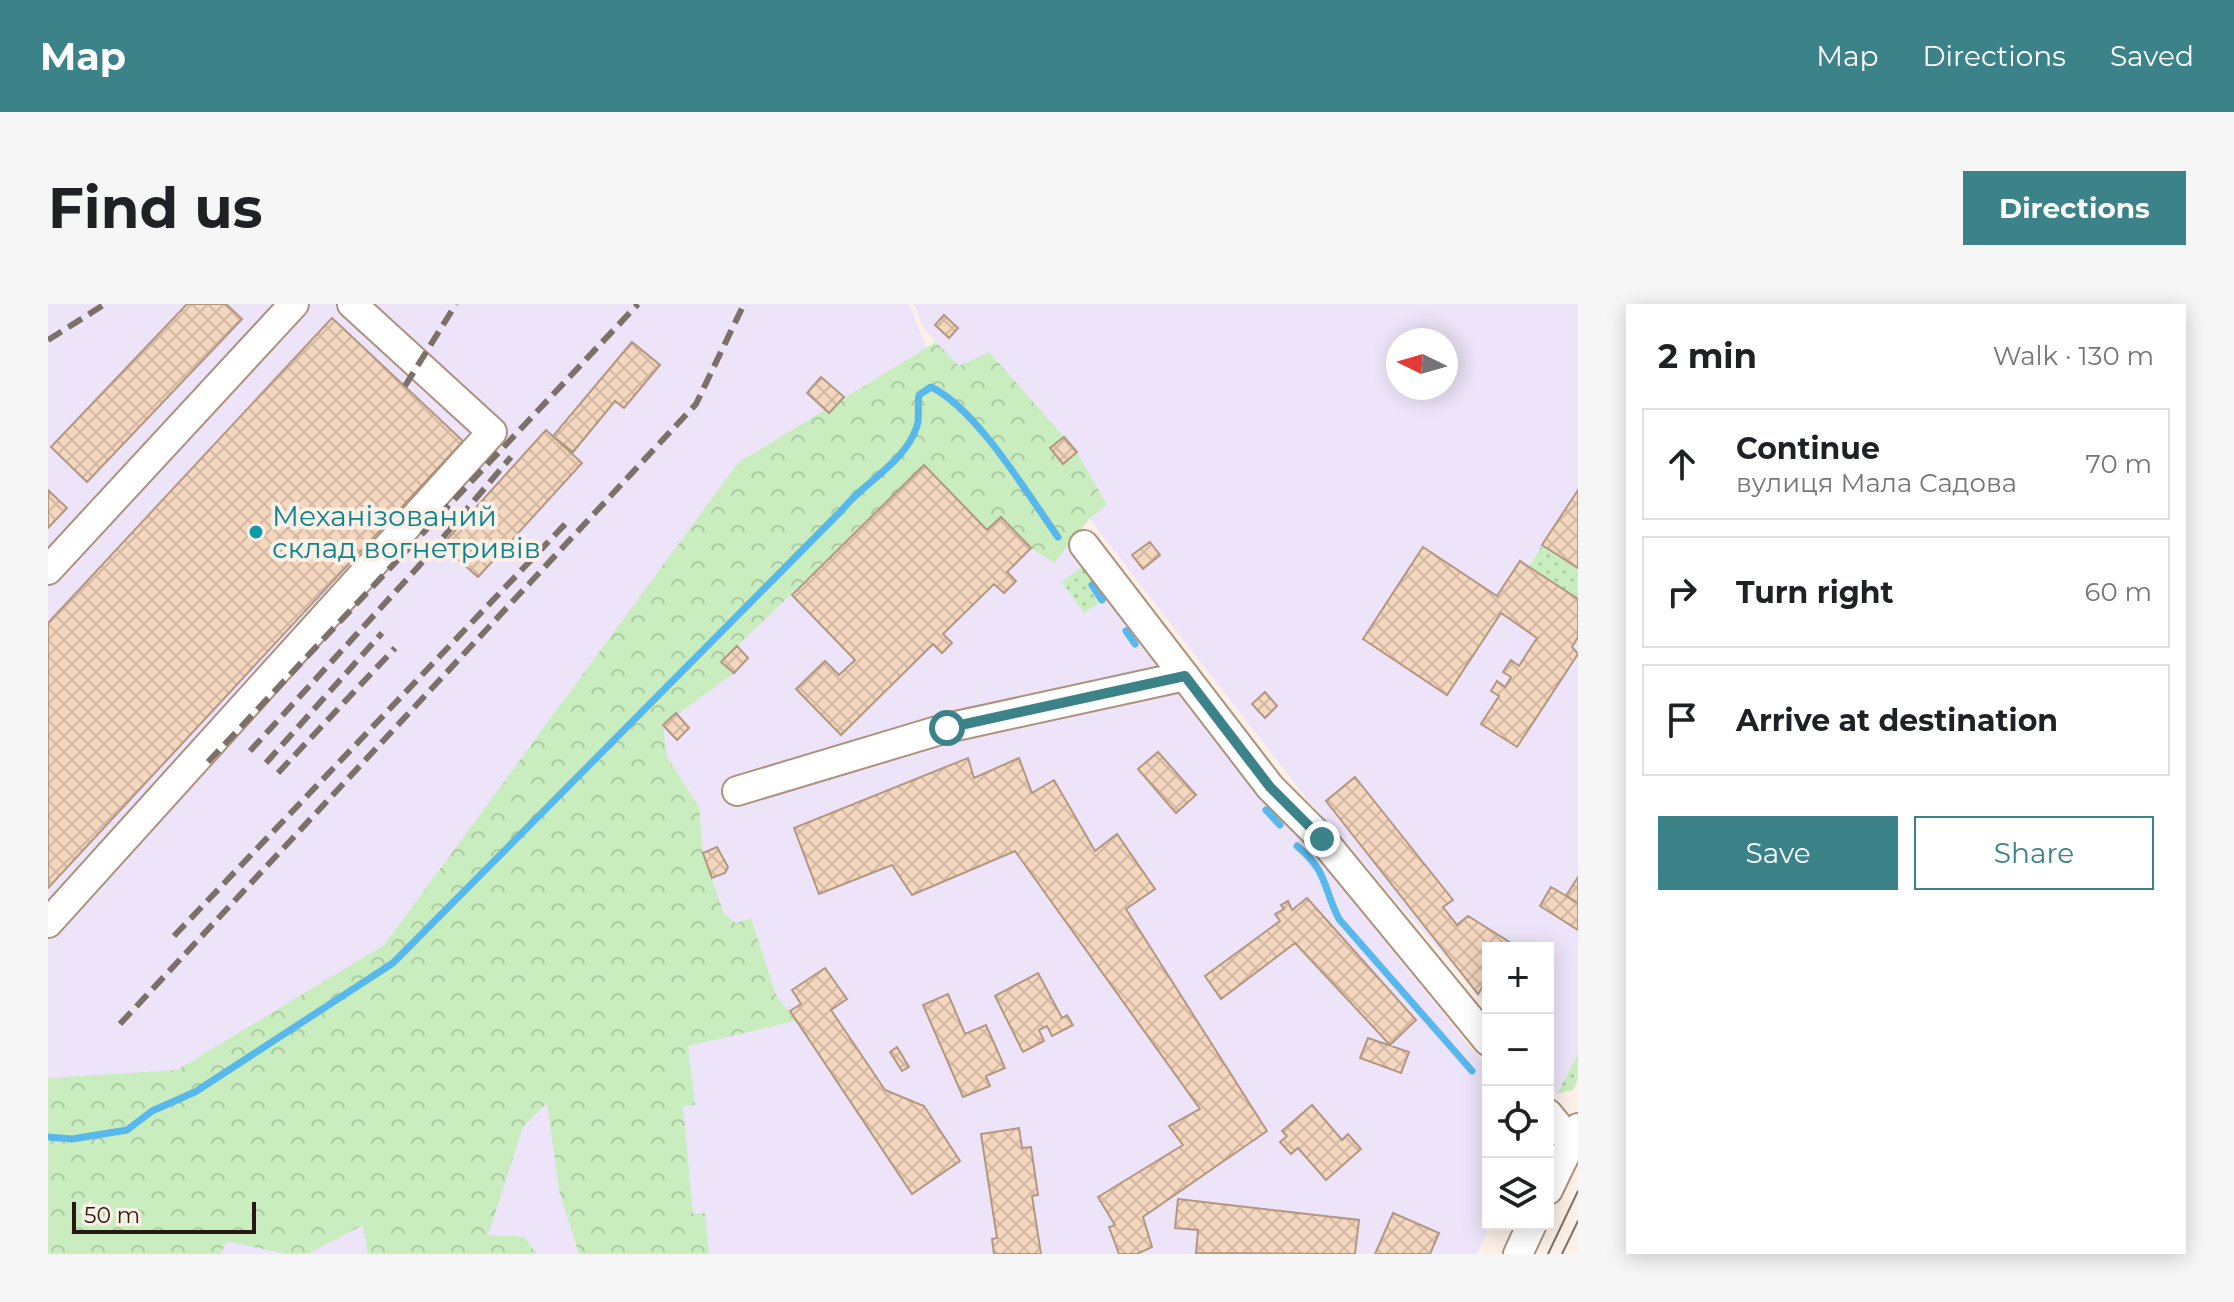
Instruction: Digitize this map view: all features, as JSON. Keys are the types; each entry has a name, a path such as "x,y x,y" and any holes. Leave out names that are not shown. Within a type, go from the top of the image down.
{"street":[{"path":"48,570 294,304"},
{"path":"48,923 492,432 352,304"},
{"path":"1084,545 1270,787 1322,839 1482,1034"},
{"path":"737,791 947,728 1185,676"},
{"path":"1554,1119 1574,1135 1554,1177"},
{"path":"1518,1254 1529,1230"}],"shaded area":[{"path":"48,304 909,304 927,348 1070,543 1247,771 1482,1062 1482,1230 1487,1230 1477,1254 48,1254"},
{"path":"914,304 1578,304 1578,1054 1557,1094 1554,1090 1554,942 1482,942 1482,999 1307,799 1036,450 924,329"}],"green space":[{"path":"936,342 959,366 989,352 1064,437 1051,448 1063,463 1077,452 1107,505 1091,517 1054,563 1031,548 1001,517 987,530 923,466 722,661 734,673 663,725 667,757 699,807 703,853 724,914 736,923 751,918 776,995 796,1021 688,1046 695,1105 683,1106 693,1214 705,1213 709,1254 579,1254 559,1191 547,1103 523,1127 488,1235 524,1237 537,1254 368,1254 363,1225 308,1254 287,1254 226,1241 221,1254 48,1254 48,1078 177,1070 384,945 738,463"},
{"path":"1542,545 1578,568 1578,599 1529,567"},
{"path":"1083,566 1095,583 1089,587 1100,602 1084,613 1062,582"},
{"path":"1578,1054 1578,1079 1573,1090 1557,1094"}],"building":[{"path":"187,304 226,304 242,319 87,482 51,447"},
{"path":"944,315 958,328 949,338 935,325"},
{"name":"Механізований склад вогнетривів","path":"332,318 463,441 48,888 48,623"},
{"path":"632,342 660,365 624,408 615,401 573,452 553,436"},
{"path":"821,377 844,397 829,413 807,393"},
{"path":"546,430 582,463 478,577 442,545"},
{"path":"1064,437 1077,452 1063,464 1050,448"},
{"path":"924,465 987,530 1001,517 1031,548 1007,572 1016,581 1004,593 994,584 943,634 952,643 942,653 933,644 841,735 796,689 825,661 839,675 855,660 792,595"},
{"path":"48,490 67,508 48,528"},
{"path":"1578,490 1578,568 1542,545"},
{"path":"1150,542 1160,555 1143,569 1132,555"},
{"path":"1423,547 1497,596 1520,561 1578,599 1578,637 1572,647 1578,654 1517,747 1481,724 1499,696 1491,691 1497,681 1505,687 1511,677 1503,672 1511,660 1519,666 1537,638 1501,613 1447,695 1363,639"},
{"path":"737,646 748,658 734,673 721,662"},
{"path":"1265,692 1277,706 1265,718 1252,704"},
{"path":"676,713 689,728 677,740 663,725"},
{"path":"1158,752 1196,795 1176,813 1138,769"},
{"path":"968,758 974,778 1019,758 1032,793 1054,780 1095,851 1117,834 1155,889 1126,909 1267,1131 1143,1217 1152,1247 1137,1254 1119,1254 1109,1227 1115,1225 1098,1197 1183,1145 1169,1126 1200,1109 1015,851 912,895 892,865 819,894 794,828"},
{"path":"1355,777 1453,900 1443,907 1457,925 1468,916 1509,942 1482,942 1482,988 1478,994 1326,801"},
{"path":"717,847 728,867 725,873 712,878 703,853"},
{"path":"1578,877 1578,903 1566,896"},
{"path":"1551,887 1578,903 1578,930 1540,906"},
{"path":"1307,898 1416,1020 1390,1045 1295,943 1221,999 1205,976 1280,921 1275,914 1284,909 1281,905 1288,901 1292,910"},
{"path":"825,968 847,999 831,1010 885,1090 924,1106 960,1161 912,1194 790,1011 801,1004 792,990"},
{"path":"1038,973 1062,1018 1067,1015 1073,1025 1052,1036 1047,1026 1039,1030 1044,1041 1023,1052 995,996"},
{"path":"948,994 965,1034 986,1025 1005,1068 986,1076 990,1086 963,1097 923,1005"},
{"path":"1368,1038 1409,1052 1401,1073 1360,1058"},
{"path":"897,1047 909,1067 902,1071 890,1052"},
{"path":"1312,1105 1342,1140 1348,1134 1361,1149 1326,1180 1298,1148 1291,1154 1280,1142 1287,1136 1282,1131"},
{"path":"1019,1128 1022,1148 1031,1147 1038,1195 1032,1196 1041,1254 994,1254 992,1239 997,1238 981,1134"},
{"path":"1178,1199 1359,1220 1355,1254 1196,1253 1198,1230 1175,1228"},
{"path":"1393,1213 1439,1233 1430,1254 1375,1254"}],"waterway":[{"path":"48,1137 72,1139 127,1130 152,1111 195,1092 393,963 851,500 894,461 917,426 919,395 931,387 948,398 983,433 1058,537"},
{"path":"1092,585 1102,600"},
{"path":"1126,631 1135,644"},
{"path":"1266,810 1280,825"},
{"path":"1297,846 1320,872 1339,919 1472,1071"}],"tram line":[{"path":"1548,1254 1578,1191"},
{"path":"1562,1254 1578,1221"}],"railway":[{"path":"48,340 105,304"},
{"path":"405,386 456,304"},
{"path":"208,762 638,304"},
{"path":"120,1024 696,404 744,304"},
{"path":"250,751 418,567 511,457"},
{"path":"174,936 570,519"},
{"path":"266,763 382,633"},
{"path":"278,773 395,648"}],"place":[{"name":"Механізований склад вогнетривів","path":"256,532"}],"route":[{"path":"947,728 1185,676 1270,787 1322,839"}]}
